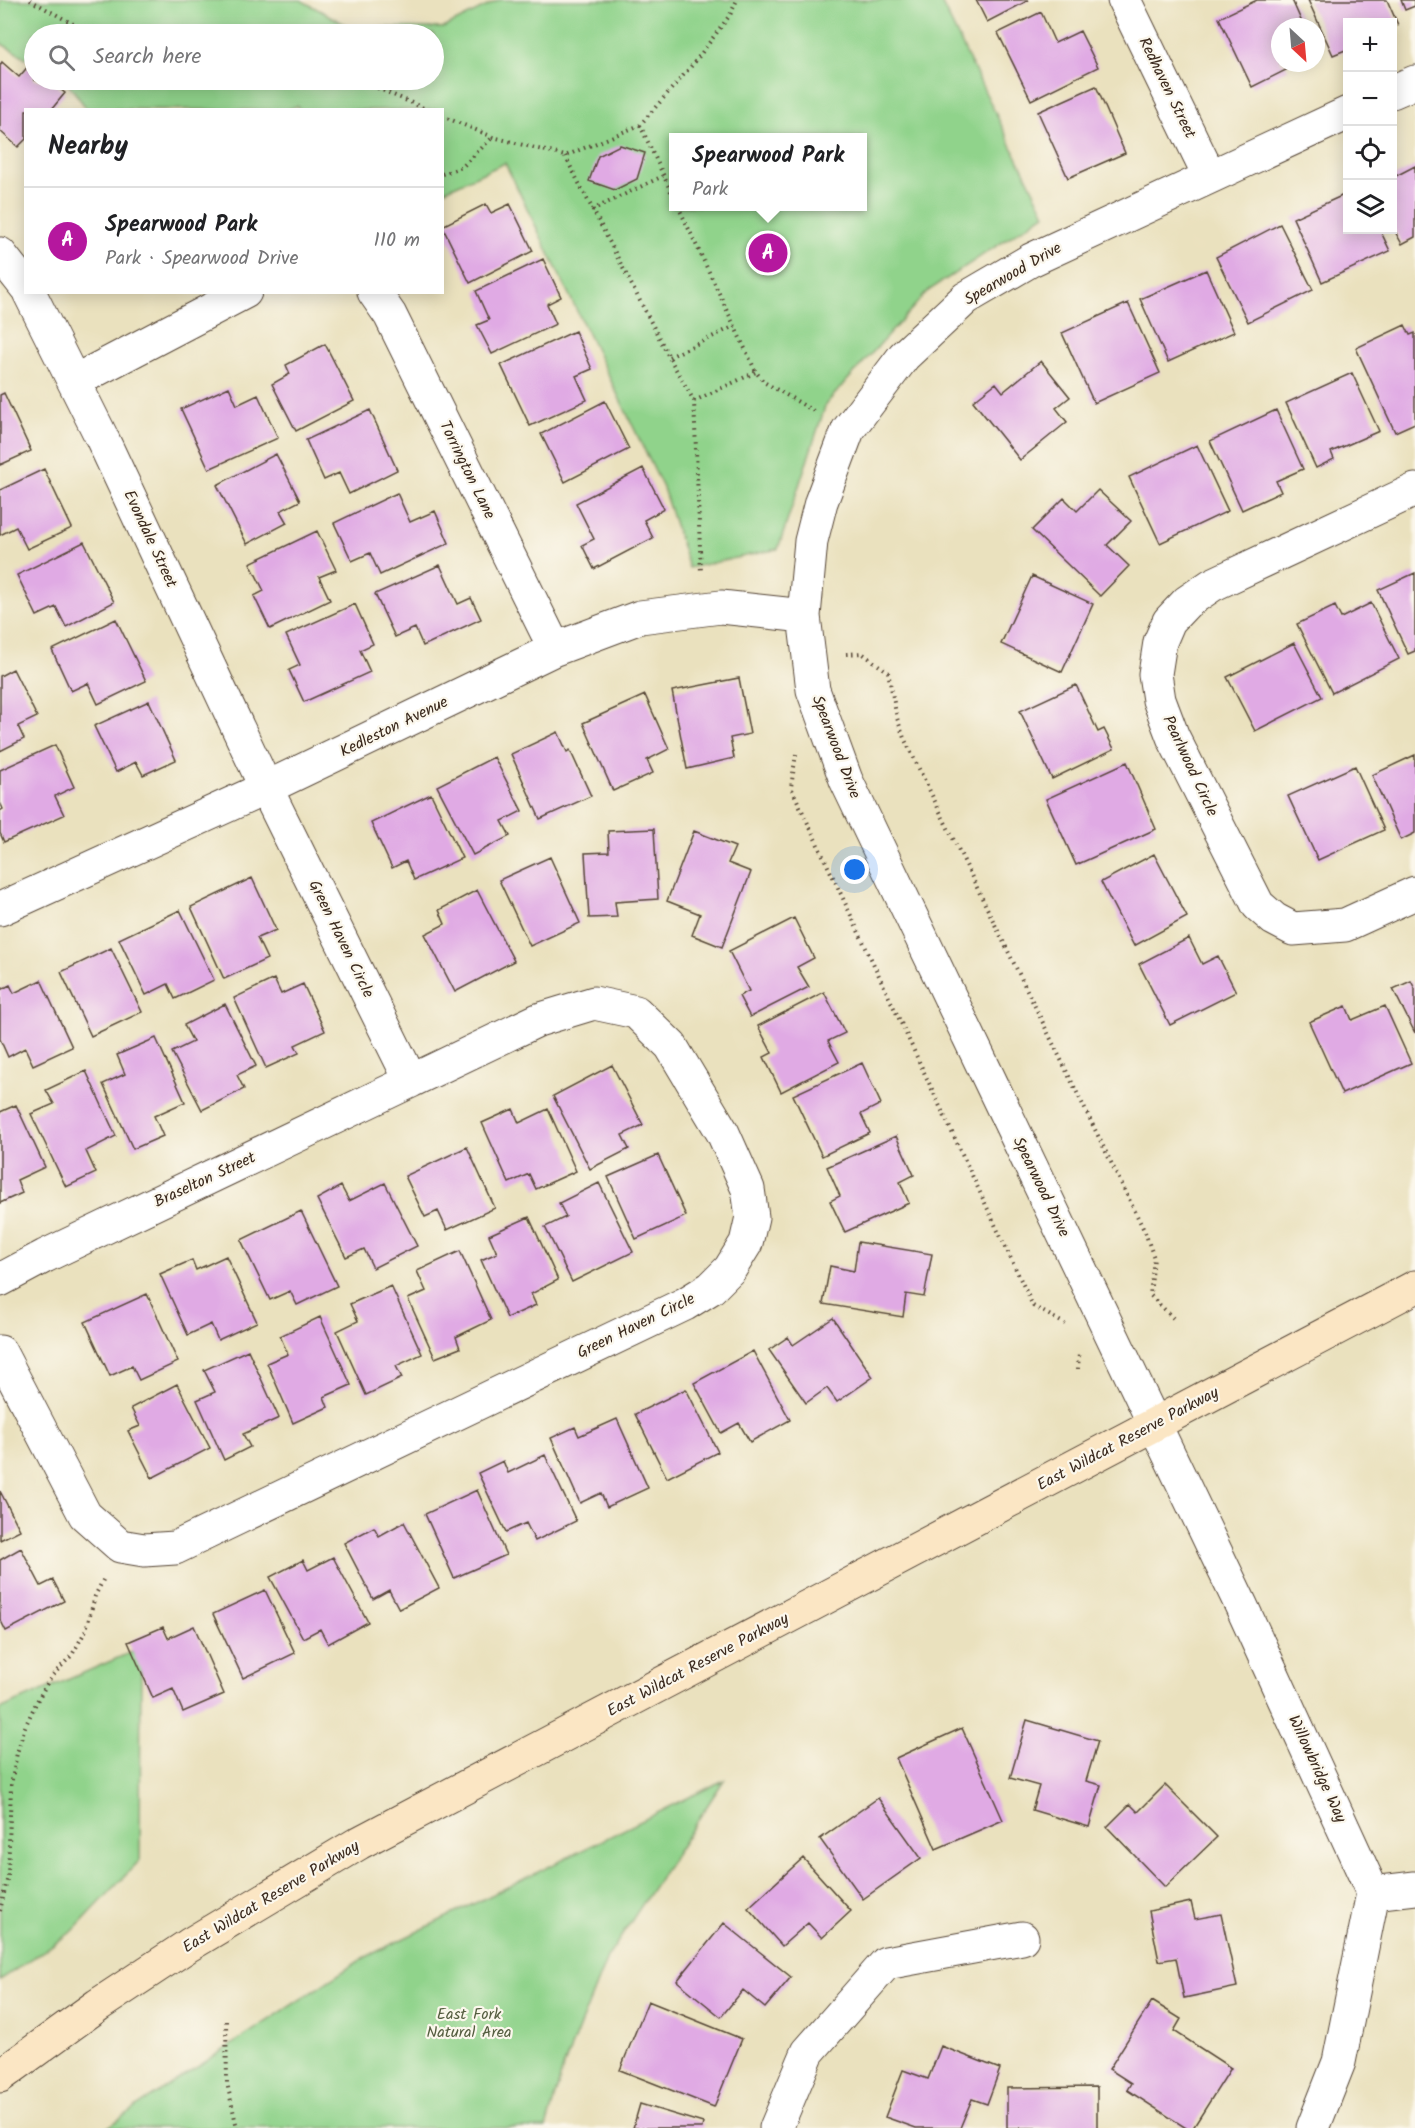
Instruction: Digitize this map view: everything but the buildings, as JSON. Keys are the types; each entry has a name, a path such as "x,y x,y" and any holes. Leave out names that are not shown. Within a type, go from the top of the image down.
{"main road":[{"name":"East Wildcat Reserve Parkway","path":"0,2076 98,2005 189,1945 359,1843 1415,1287"}],"street":[{"name":"Redhaven Street","path":"1124,0 1210,177"},
{"path":"1397,90 1415,82"},
{"name":"Spearwood Drive","path":"1155,1425 846,780 813,690 804,616 811,542 821,502 848,430 904,356 966,297 1031,260 1343,115"},
{"path":"0,254 24,284"},
{"name":"Evondale Street","path":"30,294 75,381 266,788"},
{"path":"75,381 241,294"},
{"name":"Torrington Lane","path":"375,294 390,315 555,649"},
{"name":"Pearlwood Circle","path":"1415,490 1212,585 1187,602 1169,621 1160,642 1155,674 1159,700 1173,736 1258,905 1274,919 1293,929 1345,925 1415,893"},
{"name":"Kedleston Avenue","path":"0,909 266,788 555,649 640,616 721,607 804,616"},
{"name":"Green Haven Circle","path":"120,1546 144,1550 175,1548 685,1304 711,1288 730,1269 746,1244 752,1217 748,1189 723,1133 671,1046 636,1012 594,1003 582,1006 538,1020 411,1082 266,788"},
{"name":"Braselton Street","path":"0,1280 45,1256 411,1082"},
{"path":"0,1352 85,1515 120,1546"},
{"name":"Willowbridge Way","path":"1155,1425 1241,1605 1373,1893"},
{"path":"1313,2128 1339,2062 1373,1893 1415,1888"},
{"path":"776,2128 808,2052 886,1963 1022,1938"}],"path":[{"path":"30,0 73,24"},
{"path":"444,117 493,137 564,156 640,125 694,63 730,15 737,0"},
{"path":"382,90 423,108"},
{"path":"640,125 669,188"},
{"path":"444,173 462,167 493,137"},
{"path":"564,156 694,401 702,609"},
{"path":"592,210 663,176"},
{"path":"680,211 756,372 764,382 848,430"},
{"path":"669,357 735,326"},
{"path":"694,401 756,372"},
{"path":"0,1911 8,1876 11,1785 22,1736 37,1701 51,1677 72,1655 86,1630 95,1596 120,1546"},
{"path":"226,2021 227,2083 237,2128"}],"green space":[{"path":"0,0 301,0 345,24 24,24 24,57 0,43"},
{"path":"499,0 940,0 1045,214 928,291 826,404 778,549 689,568 663,488 505,163 444,191 444,108 298,108 297,106 292,108 86,108 73,90 444,90 444,28"},
{"path":"141,1648 140,1860 73,1931 0,1980 0,1709"},
{"name":"East Fork Natural Area","path":"724,1780 607,1958 563,2068 546,2128 107,2128 362,1959"}],"place":[{"name":"Spearwood Park","path":"768,253"}]}
